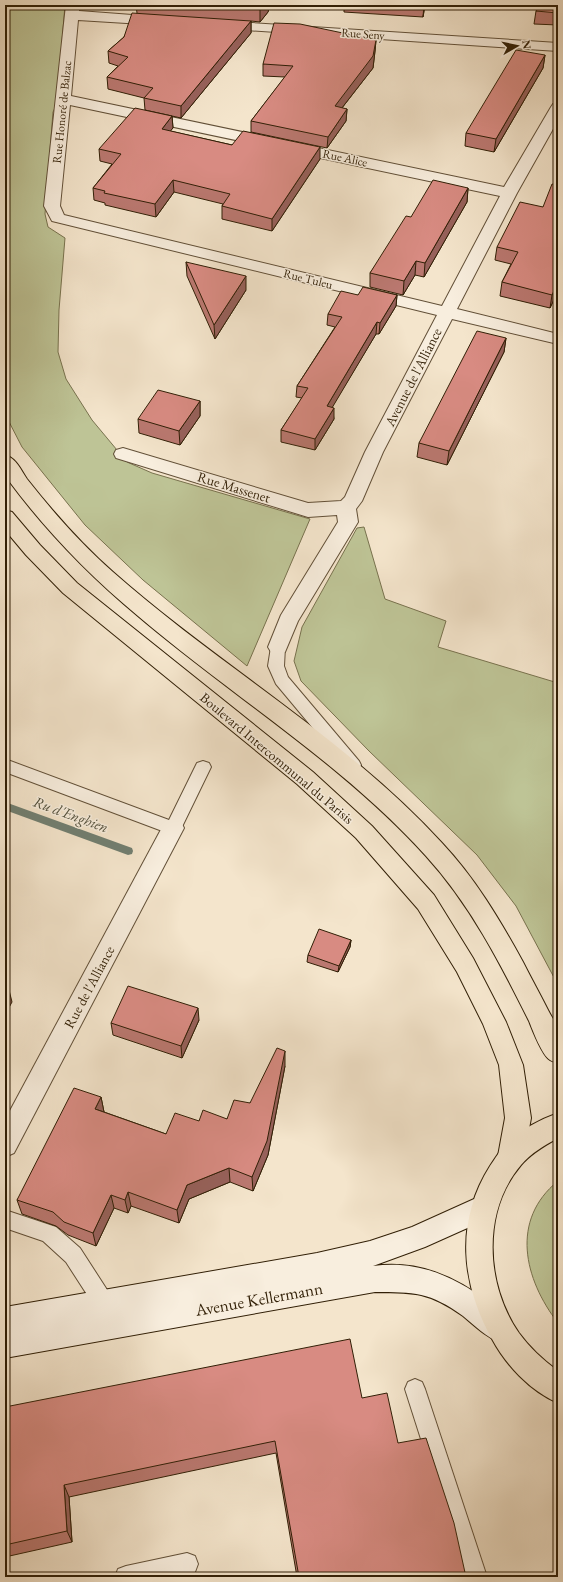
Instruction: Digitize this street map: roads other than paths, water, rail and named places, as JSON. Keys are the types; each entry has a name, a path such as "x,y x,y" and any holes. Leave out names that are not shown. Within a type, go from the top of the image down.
{"main road":[{"path":"5,461 20,483 47,515 76,548 105,577 182,641 315,740 377,794 434,849 463,885 494,930 558,1052"},
{"name":"Boulevard Intercommunal du Parisis","path":"5,517 33,550 70,588 305,778 364,832 426,902 465,965 494,1022 511,1065 518,1118 512,1156"},
{"path":"558,1125 544,1131 512,1156 495,1180 483,1208 479,1232 478,1256 481,1280 489,1305 501,1329 521,1357 546,1382 558,1389"}],"street":[{"path":"73,10 171,22"},
{"name":"Rue Honoré de Balzac","path":"58,218 52,206 73,10"},
{"name":"Rue Seny","path":"210,24 558,47"},
{"name":"Rue Alice","path":"64,99 509,193"},
{"name":"Avenue de l'Alliance","path":"346,507 353,501 374,452 509,193 558,107"},
{"name":"Rue Tuleu","path":"58,218 558,339"},
{"name":"Rue Massenet","path":"123,454 308,510 324,510 346,507"},
{"path":"278,647 288,620 348,522 346,507"},
{"name":"Rue de l'Alliance","path":"5,1145 173,828"},
{"name":"Avenue Kellermann","path":"5,1321 310,1267 370,1254 416,1238 483,1208"},
{"name":"Avenue Kellermann","path":"5,1344 375,1279 417,1280 438,1286 459,1295 501,1329"}],"lane":[{"path":"278,647 276,666 281,680 377,794"},
{"path":"5,764 173,828 204,766"},
{"path":"5,1219 49,1234 73,1255 104,1303"},
{"path":"415,1389 476,1577"},
{"path":"126,1577 187,1564"}],"waterway":[{"name":"Ru d'Enghien","path":"5,806 128,851"}]}
